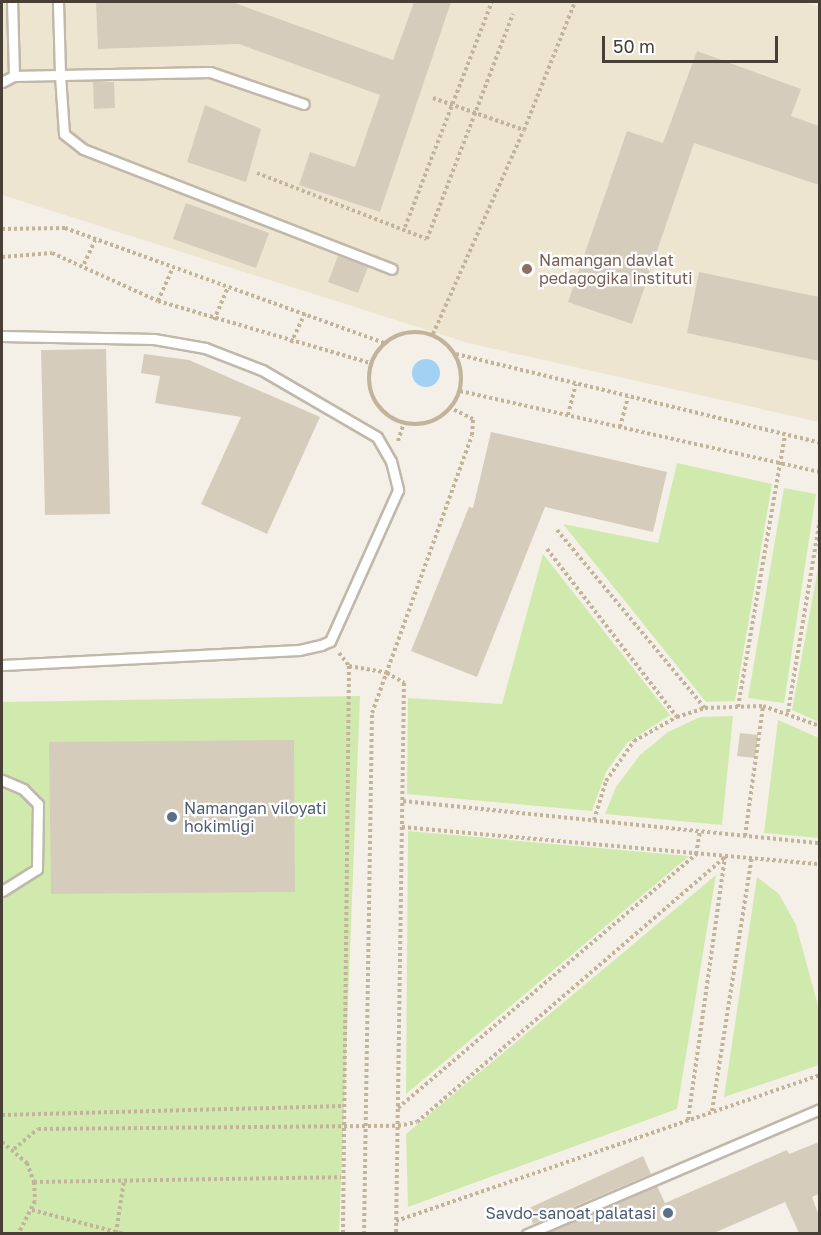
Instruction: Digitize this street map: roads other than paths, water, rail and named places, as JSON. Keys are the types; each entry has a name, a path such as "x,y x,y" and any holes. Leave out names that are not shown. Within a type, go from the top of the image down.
{"lane":[{"path":"12,2 14,76"},
{"path":"57,2 64,134 72,144 392,269"},
{"path":"2,82 14,76 210,72 304,104"},
{"path":"2,336 154,339 206,348 262,370 377,437 391,461 398,490 330,640 298,650 2,665"},
{"path":"2,780 23,789 38,804 37,869 2,891"},
{"path":"527,1233 819,1109"}],"water":[{"path":"426,359 436,363 440,373 436,383 426,387 416,383 412,373 416,363"}],"place":[{"name":"Namangan davlat pedagogika instituti","path":"527,269"},
{"name":"Namangan viloyati hokimligi","path":"172,817"},
{"name":"Savdo-sanoat palatasi","path":"668,1213"}]}
